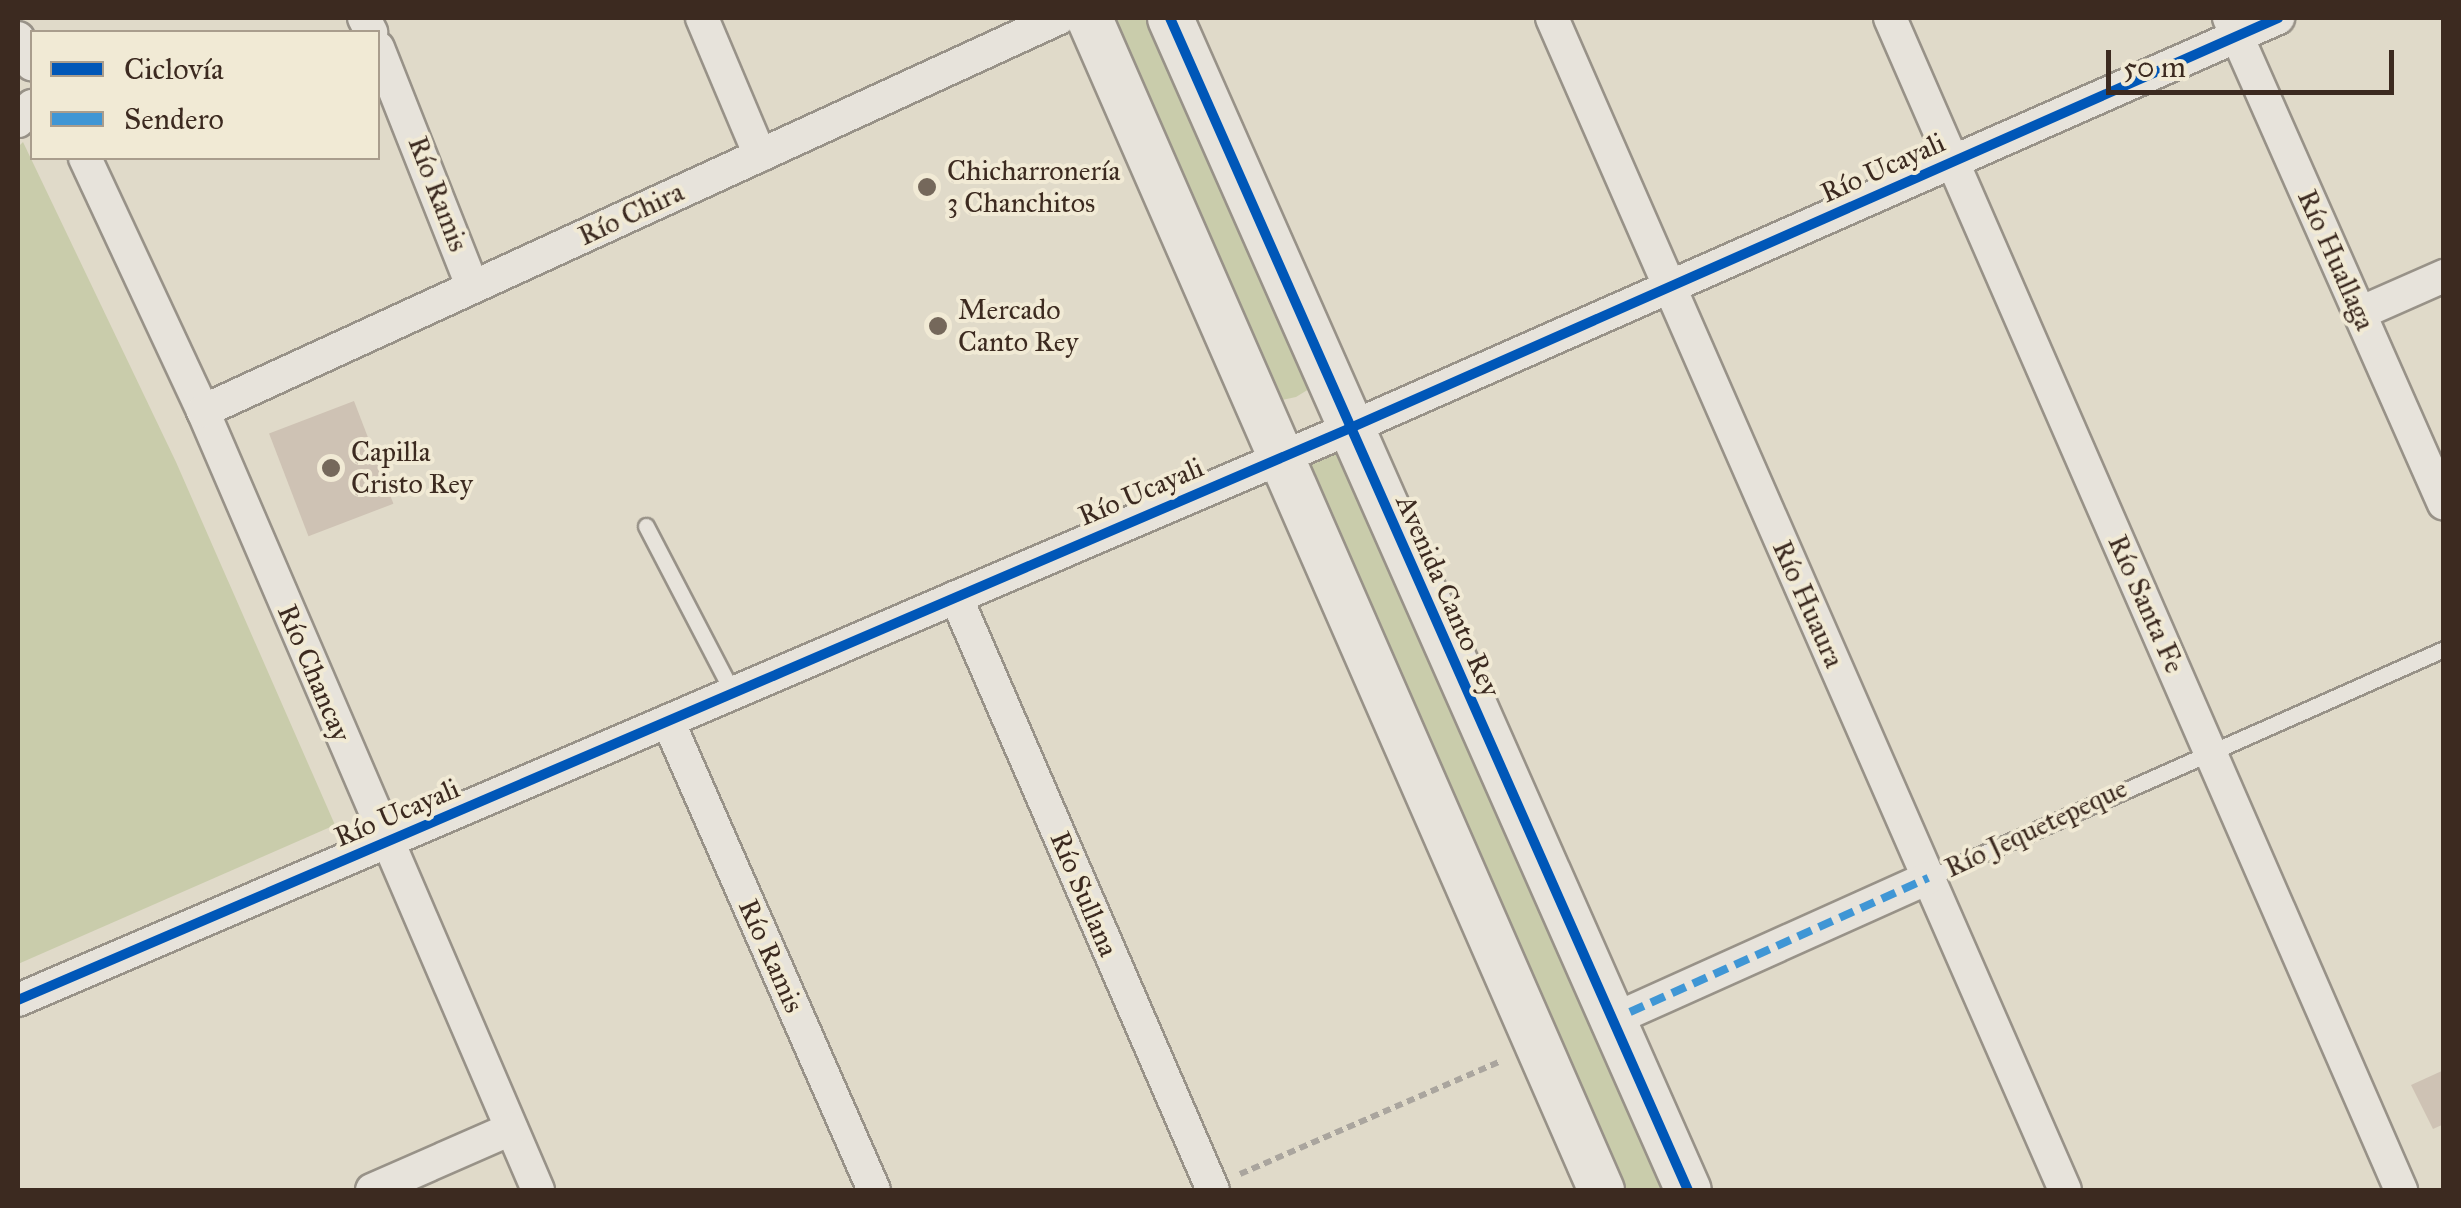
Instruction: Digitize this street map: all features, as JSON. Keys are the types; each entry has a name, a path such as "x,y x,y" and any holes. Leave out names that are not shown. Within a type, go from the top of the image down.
{"street":[{"path":"702,18 760,155"},
{"name":"Río Chira","path":"202,412 1059,18"},
{"path":"1088,18 1600,1190"},
{"name":"Avenida Canto Rey","path":"1170,18 1348,429 1688,1190"},
{"name":"Río Huaura","path":"1552,18 2064,1190"},
{"name":"Río Santa Fe","path":"1890,18 2401,1190"},
{"name":"Río Ucayali","path":"18,1000 1348,429 1952,162 2233,27 2278,18"},
{"name":"Río Huallaga","path":"2233,27 2444,504"},
{"path":"18,38 30,60"},
{"name":"Río Ramis","path":"380,53 472,286"},
{"name":"Río Chancay","path":"86,160 202,412 538,1190"},
{"path":"2360,313 2444,276"},
{"name":"Río Sullana","path":"956,597 1212,1188"},
{"name":"Río Ramis","path":"668,721 874,1190"},
{"name":"Río Jequetepeque","path":"1630,1012 1928,878"},
{"path":"372,1190 511,1129"}],"lane":[{"path":"646,526 733,692"},
{"name":"Río Jequetepeque","path":"1928,878 2208,748 2444,648"}],"path":[{"path":"1212,1188 1518,1055"}],"green space":[{"path":"1106,18 1155,18 1307,371 1309,389 1296,397 1282,400 1268,384"},
{"path":"23,142 176,462 335,825 18,964 18,147"},
{"path":"1340,454 1670,1190 1622,1190 1307,470 1318,458"}],"building":[{"name":"Capilla Cristo Rey","path":"354,401 393,504 308,536 269,434"},
{"path":"2444,1070 2444,1124 2433,1129 2411,1085"}],"marked path":[{"path":"1630,1012 1928,878"}],"cycle path":[{"path":"1170,18 1688,1190"},
{"path":"18,1000 1348,429 2278,18"}],"place":[{"name":"Chicharronería 3 Chanchitos","path":"927,187"},
{"name":"Mercado Canto Rey","path":"938,326"},
{"name":"Capilla Cristo Rey","path":"331,468"}]}
